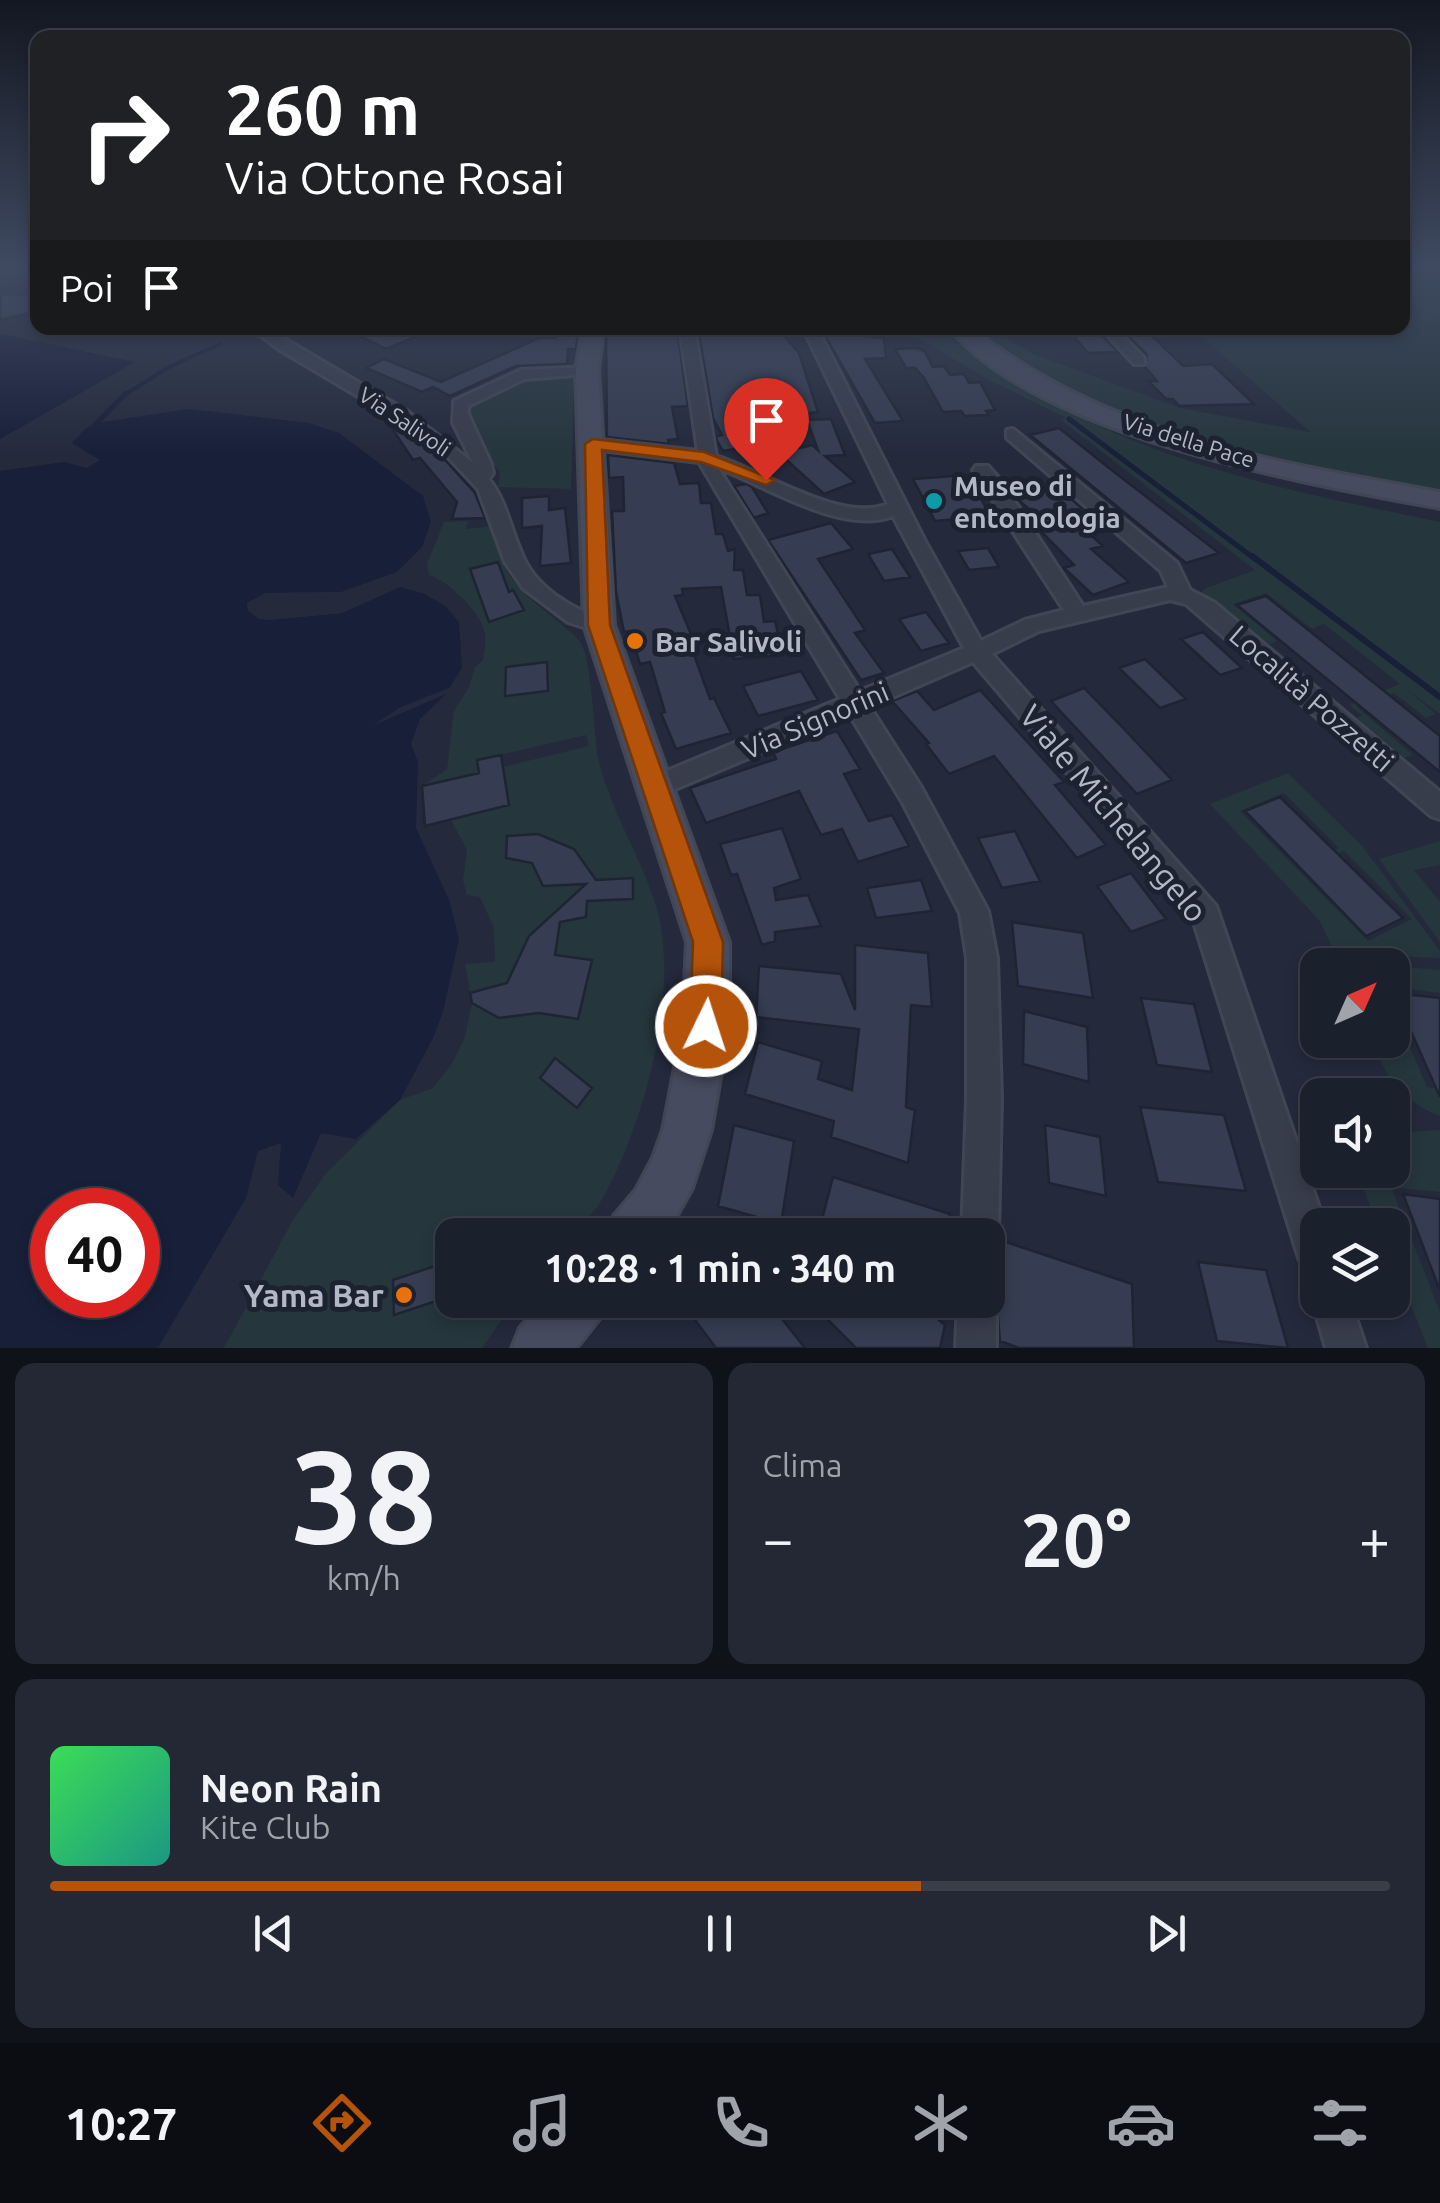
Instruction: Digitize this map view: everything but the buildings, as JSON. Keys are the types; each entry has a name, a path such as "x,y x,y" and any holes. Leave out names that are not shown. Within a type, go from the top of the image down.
{"street":[{"name":"Via Salivoli","path":"269,335 424,428 480,478 501,512 510,548 524,576 568,613 582,622 599,625"},
{"path":"592,335 587,370 599,625 708,942 706,1026 688,1130 674,1170 646,1218"},
{"path":"688,335 704,422 704,457 950,860 980,934 984,1099 980,1218"},
{"name":"Viale Michelangelo","path":"814,335 916,543 977,652 1206,916 1302,1208"},
{"name":"Via della Pace","path":"968,335 1027,378 1127,422 1263,462 1440,500"},
{"path":"1114,335 1138,361"},
{"path":"480,478 484,463 466,438 460,404 521,375 587,370"},
{"name":"Località Pozzetti","path":"1013,434 1170,568 1181,594 1208,608 1440,808"},
{"path":"593,444 704,457 916,543"},
{"path":"982,470 1076,612"},
{"path":"853,516 887,514 900,506"},
{"path":"977,652 1023,629 1076,612 1181,594"},
{"name":"Via Signorini","path":"652,788 977,652"},
{"path":"540,1348 565,1318"},
{"path":"976,1348 977,1318"},
{"path":"1337,1318 1346,1348"}],"shaded area":[{"path":"1410,329 1440,329 1440,491 1263,455 1127,414 1066,388 1015,360 986,335 1001,335 1033,354 1180,408 1310,432 1200,335 1410,335"},
{"path":"912,335 956,335 1008,375 1057,405 1162,452 1272,485 1440,522 1440,714 1406,689 1436,714 1426,718 1394,693 1357,707 1413,755 1405,758 1357,718 1362,715 1349,705 1400,684 1324,624 1312,629 1266,593 1233,604 1277,641 1269,644 1201,594 1204,589 1255,570 1061,420 1066,418 987,379"},
{"path":"574,376 571,489 498,487 500,472 470,436 463,408 527,378"},
{"path":"468,521 466,529 493,526 500,556 512,578 574,635 584,651 599,762 611,800 651,890 663,943 661,1019 644,1098 617,1170 587,1218 435,1218 435,1318 503,1318 482,1348 224,1348 293,1220 326,1173 400,1100 433,1088 452,1064 465,1037 472,1003 465,964 495,962 494,928 480,897 467,895 463,880 467,850 451,820 509,805 503,767 589,746 586,735 478,760 479,773 422,786 447,769 454,711 469,687 475,667 483,660 485,645 483,627 471,608 455,591 429,575 427,564 444,522"},
{"path":"1288,773 1363,847 1440,951 1440,958 1410,957 1410,948 1332,948 1320,921 1210,804","holes":["1284,793 1339,848 1319,858 1322,861 1344,851 1412,919 1368,941 1240,811"]},
{"path":"1440,841 1440,865 1414,870 1440,902 1440,942 1379,859"},
{"path":"1410,967 1440,970 1440,993 1410,989"},
{"path":"1410,1048 1427,1087 1440,1089 1440,1116 1410,1099 1410,1078 1391,1078 1379,1058 1410,1058"},
{"path":"1440,1130 1440,1192 1401,1188 1410,1188 1410,1132"},
{"path":"1363,1188 1391,1188 1399,1208 1371,1208"},
{"path":"1410,1235 1440,1312 1440,1348 1428,1348 1410,1303"}],"water":[{"path":"0,334 135,362 0,439"},
{"path":"189,409 309,423 339,433 423,496 431,522 422,547 397,572 341,592 265,593 247,603 248,610 269,620 342,613 400,587 425,594 445,606 459,622 462,668 449,688 401,707 372,726 446,694 420,719 411,744 418,762 416,828 449,900 459,939 443,1012 400,1100 356,1139 321,1133 293,1198 278,1185 281,1143 258,1151 246,1198 158,1348 0,1348 0,471 64,462 87,468 100,460 72,443 86,428"}],"pier":[{"path":"397,572 399,576 343,597 267,598 253,606 261,615 341,608 401,582 400,587 342,613 269,620 259,619 248,611 247,603 265,593 341,592"}],"waterway":[{"path":"123,396 169,367 220,344"},
{"path":"95,425 123,396"},
{"path":"1069,419 1255,559"},
{"path":"1252,556 1440,697"}],"place":[{"name":"Museo di entomologia","path":"934,501"},
{"name":"Bar Salivoli","path":"635,641"},
{"name":"Yama Bar","path":"404,1295"}],"route":[{"path":"706,1026 708,942 599,625 593,444 680,452 766,480"}]}
